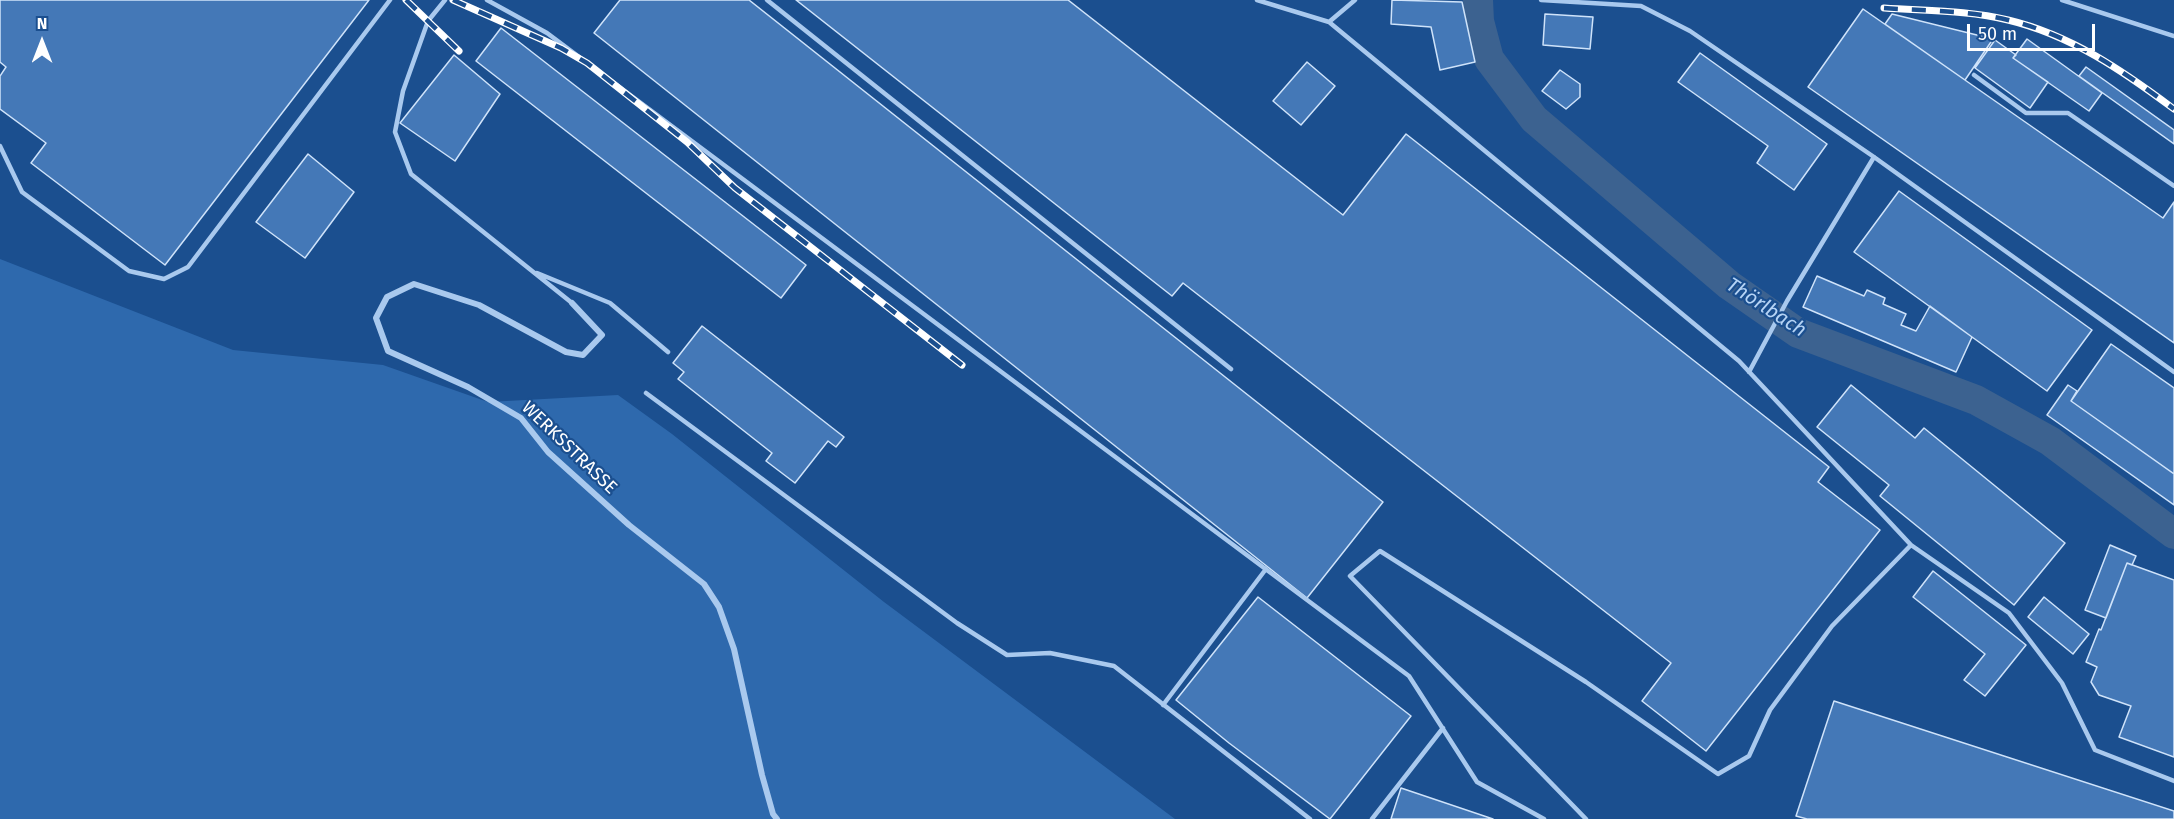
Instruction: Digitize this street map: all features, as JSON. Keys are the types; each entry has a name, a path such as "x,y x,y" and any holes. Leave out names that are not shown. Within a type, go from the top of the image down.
{"street":[{"name":"WERKSSTRASSE","path":"572,303 602,335 583,355 566,352 478,305 414,284 387,297 376,318 388,351 468,387 521,418 548,452 629,525 704,584 719,607 734,649 762,776 773,814 777,819"}],"lane":[{"path":"0,146 22,192 129,271 164,279 188,267 390,0"},
{"path":"445,0 428,21 403,91 395,132 411,174 572,303"},
{"path":"487,0 547,33 1410,676 1477,782 1544,819"},
{"path":"768,0 1231,369"},
{"path":"1257,0 1329,22 1730,353 1911,545 2008,613 2062,684 2095,750 2174,781"},
{"path":"1329,22 1354,0"},
{"path":"1541,0 1641,6 1690,31 1874,157 2174,372"},
{"path":"1641,0 1641,6"},
{"path":"2062,0 2174,36"},
{"path":"1974,75 2026,113 2068,113 2174,186"},
{"path":"1749,372 1787,301 1874,157"},
{"path":"532,271 610,303 668,352"},
{"path":"646,393 957,623 1007,655 1050,653 1114,666 1310,819"},
{"path":"1586,819 1350,576 1380,550 1586,682 1718,774 1749,756 1770,710 1832,626 1911,545"},
{"path":"1164,705 1266,569"},
{"path":"1372,819 1443,728"}],"shaded area":[{"path":"0,259 233,350 383,365 488,402 618,395 672,434 884,602 1175,819 0,819"}],"building":[{"path":"0,0 369,0 165,265 31,163 46,143 0,109 0,76 6,67 0,62"},
{"path":"620,0 749,0 1383,502 1307,598 594,33"},
{"path":"796,0 1068,0 1343,215 1406,134 1829,467 1818,482 1880,530 1706,751 1642,701 1671,663 1183,283 1172,296"},
{"path":"1392,0 1462,2 1475,62 1440,70 1431,27 1391,24"},
{"path":"1863,9 2163,218 2174,202 2174,343 1808,87"},
{"path":"1545,14 1593,17 1590,49 1543,45"},
{"path":"1892,14 1993,39 1965,80 1885,24"},
{"path":"501,28 806,265 781,298 476,61"},
{"path":"2027,39 2102,93 2089,111 2013,58"},
{"path":"1995,40 2016,55 2013,58 2048,82 2030,108 1975,68"},
{"path":"1700,53 1827,144 1794,190 1757,163 1768,146 1678,82"},
{"path":"454,55 500,94 455,161 400,123"},
{"path":"1307,62 1335,86 1301,125 1273,101"},
{"path":"2086,67 2174,130 2174,144 2079,76"},
{"path":"1560,70 1580,84 1580,97 1566,109 1542,91"},
{"path":"308,154 354,192 305,258 256,222"},
{"path":"1899,191 2092,330 2047,391 1854,252"},
{"path":"1817,276 1864,296 1867,290 1885,298 1883,304 1906,314 1901,325 1916,331 1930,306 1972,337 1956,372 1803,307"},
{"path":"702,326 844,437 836,447 828,441 795,483 766,461 772,453 678,379 684,372 673,363"},
{"path":"2111,344 2174,388 2174,474 2071,401"},
{"path":"1851,385 1915,438 1924,428 2065,543 2014,605 1880,496 1889,485 1817,427"},
{"path":"2068,385 2077,391 2071,401 2174,474 2174,505 2047,415"},
{"path":"2110,545 2136,556 2132,565 2127,563 2106,618 2085,610"},
{"path":"2127,563 2174,580 2174,757 2119,737 2131,706 2099,695 2091,682 2097,667 2086,662"},
{"path":"1933,571 2026,645 1985,696 1964,680 1985,654 1913,597"},
{"path":"1258,597 1411,716 1330,819 1176,700"},
{"path":"2044,597 2089,634 2073,654 2028,617"},
{"path":"1834,701 2174,811 2174,819 1807,819 1796,816"},
{"path":"1401,788 1493,819 1391,819"}],"waterway":[{"name":"Thörlbach","path":"1478,0 1479,21 1489,59 1534,119 1729,285 1798,333 1976,400 2050,441 2174,534"}],"railway":[{"path":"406,0 459,51"},
{"path":"453,0 561,48 587,63 687,142 735,188 962,365"},
{"path":"1884,8 1978,14 2031,27 2096,56 2174,109"}]}
